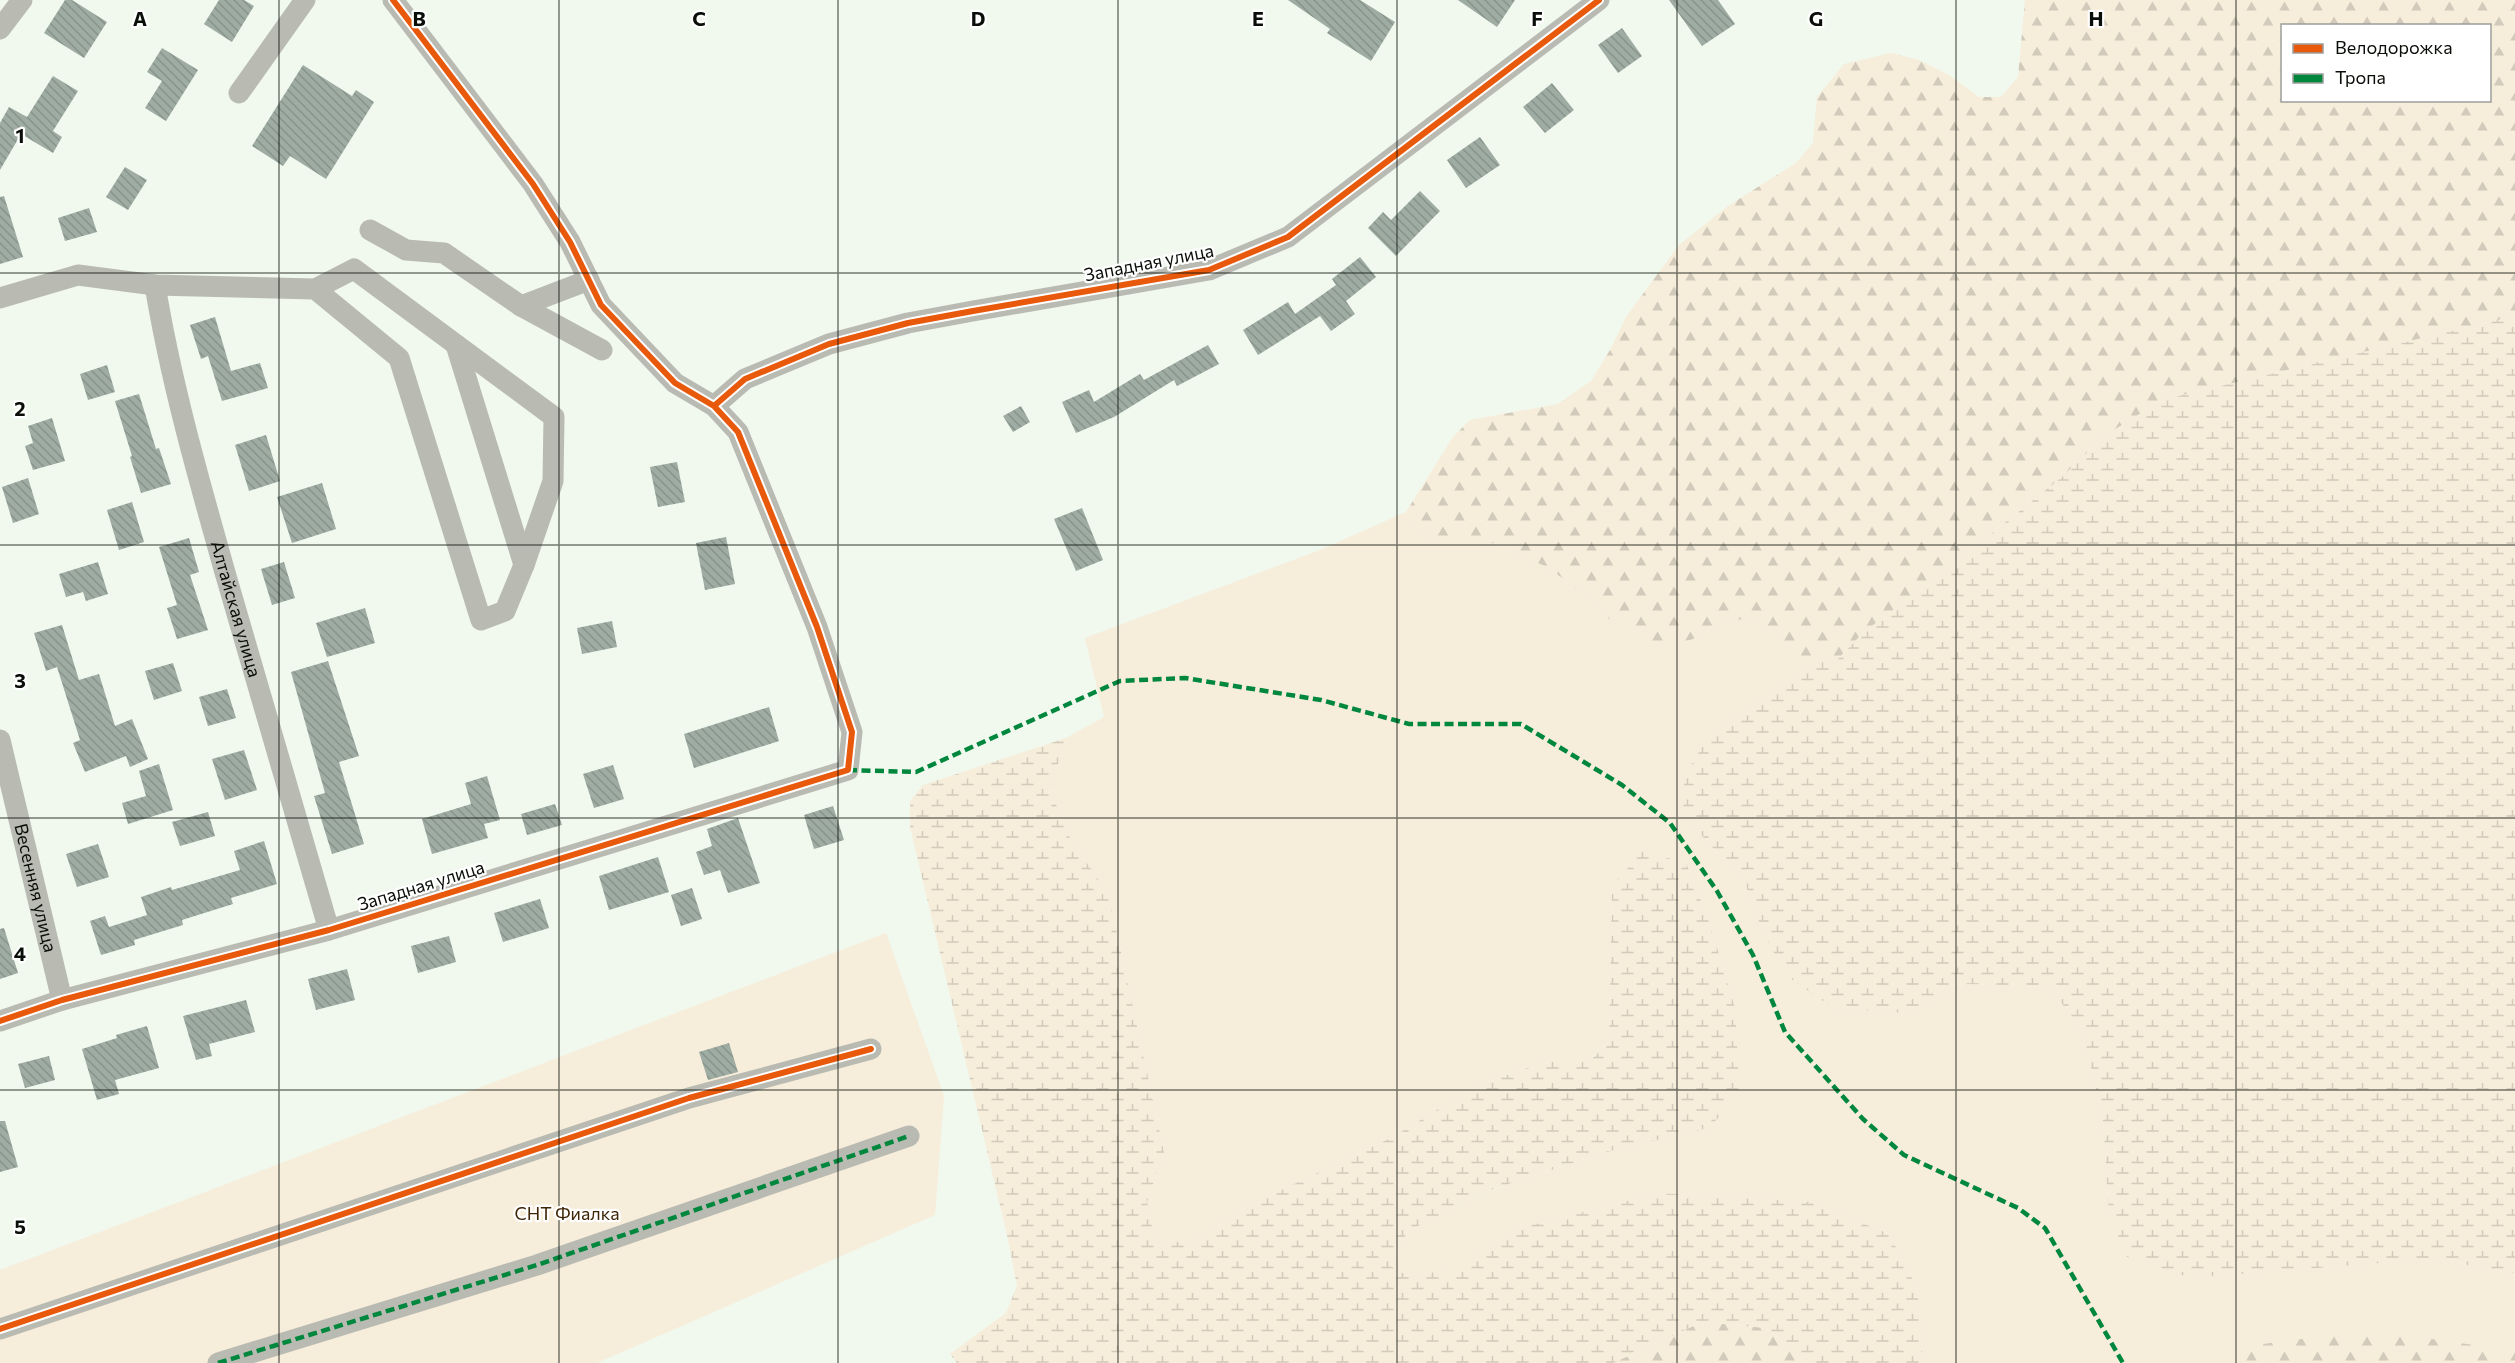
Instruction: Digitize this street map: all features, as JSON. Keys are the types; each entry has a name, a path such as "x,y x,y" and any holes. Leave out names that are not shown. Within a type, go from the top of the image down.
{"street":[{"path":"0,29 22,0"},
{"path":"239,93 305,0"},
{"path":"393,0 533,184 570,242 601,305 675,383 714,406 738,432"},
{"name":"Западная улица","path":"714,406 745,379 829,344 908,323 1209,270 1288,237 1599,0"},
{"path":"370,230 406,249 444,253 521,306 602,350"},
{"path":"0,298 78,275 154,285 315,289 354,269 554,417 553,481 524,565 505,611 482,620 399,358 315,289"},
{"path":"521,306 589,280"},
{"name":"Алтайская улица","path":"154,285 162,329 197,471 278,761 329,930"},
{"path":"456,345 524,565"},
{"path":"684,389 716,389 737,385 738,432"},
{"name":"Западная улица","path":"0,1021 62,1000 329,930 848,770 852,732 816,627 738,432"},
{"name":"Весенняя улица","path":"0,741 62,1000"},
{"path":"0,1329 689,1098 871,1049"},
{"path":"218,1363 537,1265 909,1136"}],"green space":[{"path":"2025,0 2515,0 2515,316 2162,400 2103,437 2061,478 1864,632 1837,660 1815,665 1797,660 1775,633 1752,617 1722,623 1693,639 1661,648 1611,621 1583,593 1547,567 1490,542 1440,542 1411,527 1406,512 1453,437 1470,420 1558,404 1591,381 1626,317 1679,245 1728,206 1796,163 1813,143 1817,97 1844,64 1891,53 1919,60 1949,75 1979,97 2001,97 2018,77"},
{"path":"2515,316 2515,1273 2431,1259 2191,1278 2127,1257 2109,1214 2103,1120 2083,1033 2050,987 1968,984 1906,1013 1833,1008 1787,976 1763,933 1745,883 1683,815 1684,777 1711,732 1815,665 1837,660 1864,632 2061,478 2103,437 2162,400"},
{"path":"1406,512 1411,527 1440,542 1490,542 1547,567 1583,593 1611,621 1693,639 1722,623 1752,617 1775,633 1797,659 1815,665 1711,732 1683,815 1745,883 1763,933 1833,1008 1906,1013 1968,984 2050,987 2083,1033 2103,1120 2109,1214 2191,1278 2431,1259 2515,1273 2515,1363 1923,1363 1918,1290 1889,1234 1811,1202 1658,1193 1520,1228 1450,1271 1405,1275 1389,1265 1408,1231 1488,1191 1607,1152 1708,1128 1735,1008 1709,921 1686,863 1612,886 1609,1041 1590,1060 1551,1060 1478,1085 1391,1138 1244,1208 1190,1243 1155,1240 1147,1202 1164,1152 1109,896 1069,836 1050,790 1066,738 1104,717 1085,638 1320,550"},
{"path":"1066,738 1050,790 1069,836 1109,896 1164,1152 1147,1202 1155,1240 1190,1243 1244,1208 1391,1138 1478,1085 1551,1060 1591,1060 1609,1041 1612,886 1643,851 1686,863 1709,921 1735,1008 1740,1096 1708,1128 1607,1152 1487,1191 1408,1231 1389,1265 1406,1275 1449,1271 1520,1228 1658,1193 1811,1202 1889,1234 1918,1290 1923,1363 1807,1363 1766,1328 1702,1322 1613,1363 957,1363 950,1354 1006,1313 1017,1286 1007,1235 910,827 910,801 923,785"},
{"name":"СНТ Фиалка","path":"886,933 944,1096 935,1215 597,1363 0,1363 0,1270"},
{"path":"1702,1322 1766,1328 1807,1363 1613,1363"},
{"path":"2370,1330 2515,1351 2515,1363 2231,1363 2248,1346"}],"building":[{"path":"65,0 72,0 107,22 84,58 44,33"},
{"path":"219,0 244,0 254,6 232,42 204,24"},
{"path":"1288,0 1360,0 1395,22 1371,61 1327,33 1330,29"},
{"path":"1458,0 1515,0 1497,27"},
{"path":"1669,0 1718,0 1735,24 1702,46"},
{"path":"1622,28 1642,56 1618,73 1598,45"},
{"path":"162,48 198,70 166,121 145,108 162,81 147,72"},
{"path":"303,65 352,96 356,90 374,102 326,179 290,156 283,166 252,146"},
{"path":"53,76 78,91 53,131 62,137 53,153 21,134 0,170 0,123 9,107 27,117"},
{"path":"1552,83 1574,110 1545,133 1523,107"},
{"path":"1480,137 1500,165 1466,188 1447,160"},
{"path":"125,167 147,180 128,210 106,197"},
{"path":"1420,191 1440,211 1396,256 1368,228 1383,212 1391,220"},
{"path":"4,196 23,257 0,264 0,197"},
{"path":"89,208 97,232 65,241 58,218"},
{"path":"1360,257 1376,277 1346,301 1355,314 1331,331 1320,316 1258,355 1243,330 1288,302 1295,314 1336,285 1332,279"},
{"path":"215,317 231,371 260,363 268,388 222,401 208,356 201,359 190,325"},
{"path":"1208,345 1219,364 1177,386 1174,380 1114,417 1076,433 1062,402 1089,390 1094,402 1140,374 1144,380"},
{"path":"107,365 115,392 88,400 80,374"},
{"path":"139,394 156,449 159,448 171,484 141,493 115,401"},
{"path":"1021,406 1030,422 1013,432 1003,416"},
{"path":"52,418 65,461 33,470 25,446 33,443 28,426"},
{"path":"266,435 280,481 249,491 235,445"},
{"path":"677,462 685,502 658,507 650,467"},
{"path":"28,478 39,514 13,523 2,487"},
{"path":"322,483 336,529 292,543 277,497"},
{"path":"132,502 144,542 119,550 107,510"},
{"path":"1082,508 1103,560 1076,571 1054,519"},
{"path":"726,537 735,584 705,590 696,543"},
{"path":"189,538 199,572 190,575 208,630 177,639 167,608 177,605 159,547"},
{"path":"98,562 108,594 86,601 83,592 66,597 59,574"},
{"path":"284,562 295,598 272,605 261,569"},
{"path":"365,608 375,643 327,657 316,623"},
{"path":"612,621 617,647 582,654 577,628"},
{"path":"62,625 79,680 99,674 115,726 132,719 148,759 130,767 126,756 85,772 73,743 80,740 57,667 46,671 34,633"},
{"path":"328,661 359,756 339,762 364,844 332,854 314,796 325,793 291,672"},
{"path":"173,663 182,691 154,700 145,671"},
{"path":"227,689 236,718 208,726 199,697"},
{"path":"769,707 779,741 694,768 684,734"},
{"path":"244,750 257,790 225,800 212,759"},
{"path":"159,764 173,810 128,824 122,803 146,796 139,771"},
{"path":"613,765 624,799 594,808 583,774"},
{"path":"487,776 500,820 484,824 488,838 432,854 422,819 471,804 465,783"},
{"path":"555,804 562,825 527,835 521,814"},
{"path":"833,806 844,840 814,849 804,815"},
{"path":"208,812 215,836 180,846 172,822"},
{"path":"738,818 760,883 728,893 720,870 704,875 696,852 712,846 707,829"},
{"path":"264,841 277,884 231,898 233,904 182,920 183,925 134,940 135,945 101,955 90,921 105,916 109,927 147,915 141,897 240,870 234,851"},
{"path":"98,844 109,877 77,887 66,854"},
{"path":"658,857 669,892 609,910 599,876"},
{"path":"692,888 702,919 681,926 671,895"},
{"path":"540,899 549,928 503,942 494,913"},
{"path":"4,928 18,973 0,979 0,929"},
{"path":"449,936 456,962 418,973 411,946"},
{"path":"347,969 355,1000 316,1010 308,979"},
{"path":"246,1000 255,1032 209,1044 212,1056 196,1060 183,1016"},
{"path":"147,1026 159,1068 115,1080 119,1094 97,1100 82,1049 117,1038 116,1035"},
{"path":"729,1043 738,1072 708,1080 699,1052"},
{"path":"49,1056 55,1080 25,1088 18,1064"},
{"path":"0,1121 5,1121 18,1167 0,1172"}],"marked path":[{"path":"848,770 916,772 1120,681 1185,678 1321,700 1409,724 1521,724 1622,785 1670,823 1717,891 1753,955 1785,1032 1863,1119 1904,1155 2018,1208 2045,1228 2123,1363"},
{"path":"218,1363 537,1265 909,1136"}],"cycle path":[{"path":"0,1021 62,1000 329,930 848,770 852,732 817,627 738,432 714,406 675,383 601,305 570,242 533,184 393,0"},
{"path":"714,406 745,379 829,344 908,323 1209,270 1288,237 1599,0"},
{"path":"0,1329 689,1098 871,1049"}]}
